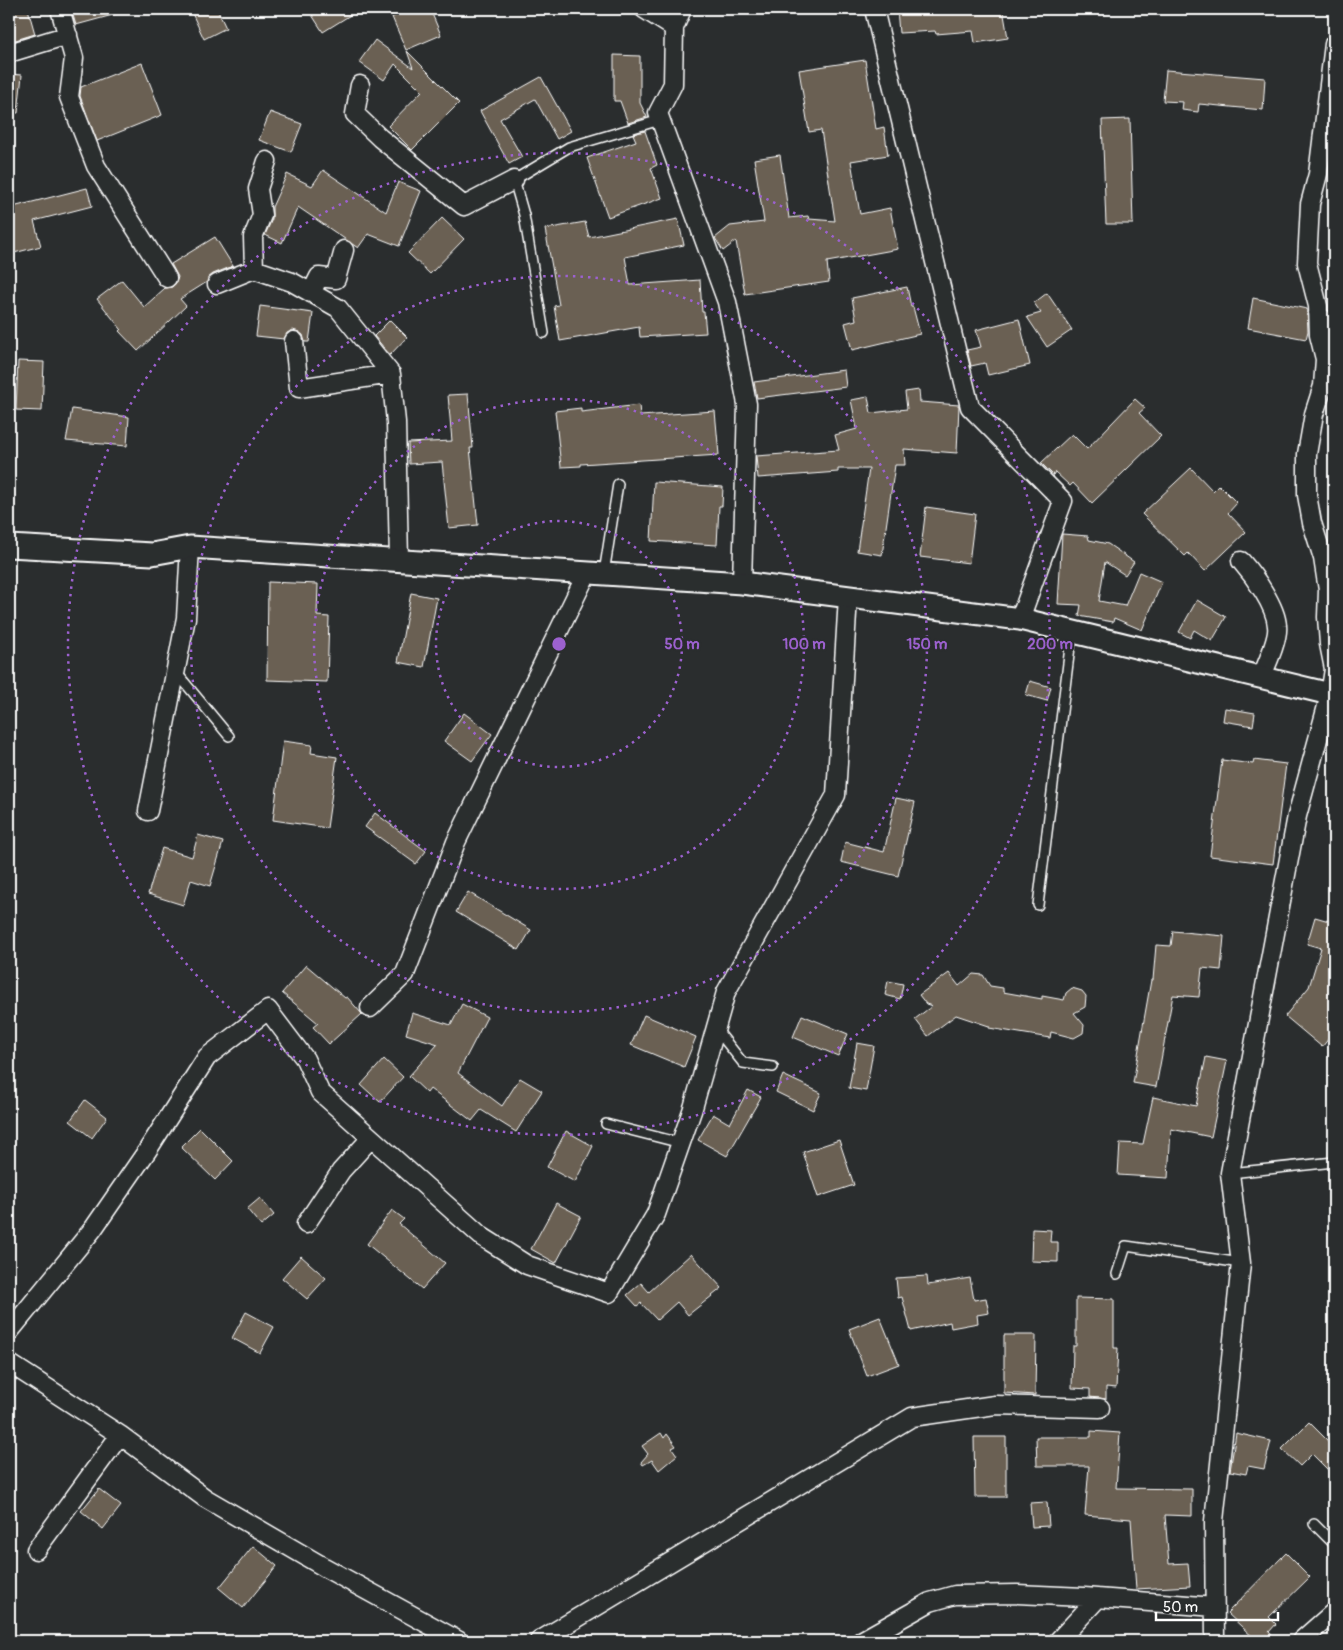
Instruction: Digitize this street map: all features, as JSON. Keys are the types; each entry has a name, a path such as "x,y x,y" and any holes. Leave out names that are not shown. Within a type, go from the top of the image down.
{"street":[{"path":"60,9 74,58 69,97 96,166 166,278"},
{"path":"644,9 674,28"},
{"path":"682,9 674,28 673,84 658,113 727,302 747,404 742,583"},
{"path":"874,9 970,407 1064,501 1020,619"},
{"path":"9,53 68,34"},
{"path":"1215,1641 1214,1521 1241,1263 1230,1173 1297,816 1332,695 1334,669 1327,626 1328,590 1323,558 1312,523 1307,494 1307,454 1314,414 1323,386 1324,359 1319,335 1318,306 1307,263 1310,204 1318,174 1334,44"},
{"path":"360,85 355,114 380,138 464,206 514,180"},
{"path":"254,269 253,237 262,215 258,189 267,161"},
{"path":"311,293 319,277 336,279 344,250"},
{"path":"217,284 254,269 292,282 338,308 391,374 396,422 399,560"},
{"path":"1318,313 1334,334"},
{"path":"294,340 299,388 391,374"},
{"path":"9,546 152,554 190,547 742,583 1020,619 1332,695"},
{"path":"148,811 186,618 190,547"},
{"path":"1241,561 1254,578 1272,609 1278,626 1262,678"},
{"path":"370,1008 405,974 456,842 595,573"},
{"path":"9,1332 93,1229 147,1151 207,1057 268,1010 305,1059 320,1092 481,1236 527,1265 609,1293 656,1214 693,1108 726,992 836,795 848,597"},
{"path":"306,1224 341,1171 371,1138"},
{"path":"9,1363 120,1435 205,1498 324,1567 459,1641"},
{"path":"539,1641 912,1417 995,1406 1100,1408"},
{"path":"36,1550 120,1435"},
{"path":"861,1641 930,1602 955,1594 1016,1594 1098,1598 1215,1607"},
{"path":"1058,1641 1098,1598"},
{"path":"1301,1641 1334,1612"}],"lane":[{"path":"544,333 524,215 514,180 569,147 660,120"},
{"path":"595,573 618,484"},
{"path":"1038,905 1072,631"},
{"path":"176,672 229,736"},
{"path":"716,1029 744,1063 773,1067"},
{"path":"606,1124 681,1143"},
{"path":"1230,1173 1334,1162"},
{"path":"1117,1274 1126,1246 1241,1263"},
{"path":"1314,1524 1334,1544"}],"building":[{"path":"28,9 35,34 9,42 9,12"},
{"path":"71,9 120,9 120,13 76,25"},
{"path":"190,9 217,9 226,28 204,39"},
{"path":"322,9 360,9 323,32 312,15"},
{"path":"413,9 430,9 441,35 406,50 392,17"},
{"path":"897,9 1003,9 1008,38 975,43 973,31 936,34 935,31 899,33"},
{"path":"375,40 413,68 407,51 459,103 412,150 388,126 422,91 395,64 384,80 359,62"},
{"path":"614,55 640,56 640,103 647,117 628,123 620,101 614,101"},
{"path":"865,60 876,129 884,127 888,155 851,161 860,214 890,208 898,249 827,262 829,282 745,294 736,241 723,251 715,238 730,226 764,222 754,159 780,155 789,218 808,216 809,219 835,221 821,130 809,132 799,70"},
{"path":"142,63 162,115 97,141 80,96 81,87"},
{"path":"1166,70 1265,78 1263,110 1199,104 1198,112 1182,110 1183,102 1163,101"},
{"path":"9,74 22,75 18,113 9,113"},
{"path":"541,77 571,131 557,139 535,99 500,119 522,157 509,164 480,111"},
{"path":"270,112 302,124 291,152 259,140"},
{"path":"1130,119 1133,224 1106,224 1102,120"},
{"path":"645,131 657,165 651,168 662,198 608,217 587,158 636,141 633,134"},
{"path":"323,170 386,212 398,182 421,191 399,246 368,234 358,248 298,207 282,243 265,235 272,219 272,207 287,174 312,186"},
{"path":"87,188 92,206 34,221 41,246 14,253 9,232 9,208"},
{"path":"442,218 464,239 430,274 408,253"},
{"path":"678,219 684,245 625,257 630,285 700,280 702,312 704,312 706,333 640,337 639,327 560,341 554,306 559,305 545,229 585,222 589,237"},
{"path":"215,237 233,266 213,274 208,278 207,282 180,299 186,306 138,351 119,331 121,329 97,299 122,280 144,307 165,288 172,287 176,283 178,277 171,264"},
{"path":"907,287 920,334 852,350 845,323 856,320 852,298"},
{"path":"1047,293 1072,330 1047,347 1027,317 1041,313 1034,303"},
{"path":"1253,298 1307,309 1308,331 1306,339 1248,328"},
{"path":"260,306 313,313 309,342 305,342 303,335 293,330 287,333 284,339 256,336"},
{"path":"1019,319 1030,365 988,375 985,363 971,366 967,350 981,347 976,330"},
{"path":"390,320 407,337 390,355 374,336"},
{"path":"18,361 44,362 42,411 16,410"},
{"path":"844,370 846,387 757,398 754,382"},
{"path":"919,390 920,402 959,405 957,453 904,449 905,465 895,465 882,555 857,551 869,469 838,469 838,472 758,478 756,456 839,450 835,435 857,429 851,400 868,397 871,413 907,409 905,392"},
{"path":"468,394 473,448 470,448 478,525 449,528 442,462 409,464 408,443 452,441 448,395"},
{"path":"1135,399 1145,408 1139,413 1161,436 1092,503 1073,483 1070,486 1055,472 1053,475 1041,463 1072,434 1087,449"},
{"path":"639,405 640,416 715,411 719,455 561,467 555,411 581,408 581,412"},
{"path":"72,409 129,417 127,446 66,441"},
{"path":"1191,468 1213,491 1219,485 1237,503 1228,513 1246,532 1205,571 1188,553 1185,556 1142,514"},
{"path":"654,482 723,487 722,506 719,506 717,545 651,541"},
{"path":"926,507 975,514 969,563 920,557"},
{"path":"1062,534 1088,536 1089,540 1108,544 1134,562 1125,575 1105,562 1099,601 1125,606 1139,572 1162,582 1142,630 1114,618 1113,622 1079,616 1081,605 1058,604"},
{"path":"268,582 318,584 317,616 329,617 327,682 267,680"},
{"path":"411,593 437,598 424,667 398,662"},
{"path":"1197,600 1226,617 1212,641 1194,630 1190,638 1179,632"},
{"path":"1030,681 1051,687 1047,701 1026,695"},
{"path":"1225,708 1255,713 1253,726 1223,721"},
{"path":"464,713 492,734 472,761 444,741"},
{"path":"283,741 312,745 311,753 337,757 327,828 273,820"},
{"path":"1222,760 1253,764 1254,760 1286,764 1273,864 1210,856"},
{"path":"896,798 915,802 898,876 841,862 845,842 884,852"},
{"path":"375,813 426,851 416,864 365,827"},
{"path":"198,835 223,842 210,886 191,880 183,905 148,894 162,848 192,857"},
{"path":"468,892 531,930 519,950 456,912"},
{"path":"1331,916 1334,916 1334,1003 1330,1017 1334,1020 1334,1032 1322,1047 1285,1016 1309,987 1321,948 1307,944 1315,917 1329,921"},
{"path":"1173,931 1224,936 1221,970 1202,968 1199,997 1173,995 1156,1087 1133,1083 1151,980 1153,980 1156,945 1171,946"},
{"path":"306,965 345,998 347,997 362,1014 329,1044 313,1027 318,1023 282,993"},
{"path":"949,973 959,986 973,974 983,975 990,986 1003,988 1003,992 1042,999 1042,996 1064,1000 1066,993 1072,988 1082,991 1086,996 1085,1007 1074,1013 1084,1025 1083,1033 1074,1038 1051,1032 1050,1038 989,1028 989,1026 956,1015 928,1036 915,1019 932,1006 926,1004 919,995"},
{"path":"888,981 903,984 900,999 885,995"},
{"path":"462,1004 487,1017 458,1073 502,1106 520,1078 542,1091 516,1132 481,1110 472,1121 430,1089 427,1093 409,1076 438,1044 406,1034 412,1013 451,1025"},
{"path":"644,1015 696,1037 684,1067 631,1045"},
{"path":"802,1015 848,1034 838,1056 793,1037"},
{"path":"857,1043 874,1046 866,1091 849,1088"},
{"path":"1206,1057 1227,1061 1211,1137 1171,1129 1168,1178 1118,1175 1120,1143 1143,1144 1153,1097 1196,1106"},
{"path":"384,1059 403,1077 380,1102 361,1085"},
{"path":"783,1075 821,1093 813,1110 776,1092"},
{"path":"748,1090 761,1097 727,1156 698,1140 713,1114 730,1124"},
{"path":"85,1100 107,1117 92,1138 70,1121"},
{"path":"200,1128 233,1161 215,1180 181,1147"},
{"path":"566,1131 593,1146 575,1182 547,1167"},
{"path":"839,1140 854,1185 818,1197 803,1152"},
{"path":"260,1198 274,1215 261,1226 247,1209"},
{"path":"556,1203 581,1216 556,1263 531,1249"},
{"path":"392,1210 404,1219 399,1224 445,1263 422,1289 367,1244"},
{"path":"1032,1229 1051,1230 1050,1242 1058,1242 1058,1262 1031,1261"},
{"path":"691,1254 722,1288 688,1315 677,1302 657,1320 641,1303 637,1306 627,1295 641,1283 649,1292"},
{"path":"301,1256 326,1278 307,1299 282,1278"},
{"path":"927,1276 928,1285 970,1278 974,1300 986,1298 989,1313 977,1315 978,1323 951,1328 950,1322 911,1331 902,1297 898,1298 896,1278"},
{"path":"1076,1298 1114,1299 1114,1348 1118,1348 1116,1388 1106,1387 1106,1399 1090,1397 1090,1389 1072,1388 1073,1346 1076,1346"},
{"path":"246,1312 274,1327 260,1353 232,1338"},
{"path":"880,1317 899,1364 867,1376 849,1329"},
{"path":"1004,1335 1036,1335 1035,1395 1004,1393"},
{"path":"1309,1422 1334,1447 1334,1476 1312,1454 1300,1466 1282,1449"},
{"path":"1091,1431 1120,1433 1116,1488 1192,1489 1192,1516 1165,1515 1169,1564 1188,1563 1190,1586 1136,1589 1131,1519 1085,1515 1089,1466 1037,1466 1036,1437 1091,1437"},
{"path":"661,1433 664,1438 667,1434 676,1446 672,1448 677,1455 659,1470 652,1460 643,1465 641,1462 648,1454 642,1446"},
{"path":"1236,1433 1271,1441 1264,1469 1248,1466 1246,1474 1230,1471"},
{"path":"974,1437 1006,1437 1006,1497 975,1497"},
{"path":"99,1489 121,1506 103,1529 81,1511"},
{"path":"1047,1502 1049,1526 1032,1527 1030,1503"},
{"path":"253,1546 277,1566 243,1608 219,1588"},
{"path":"1286,1553 1310,1577 1269,1617 1276,1624 1269,1632 1277,1641 1257,1641 1227,1613"}]}
